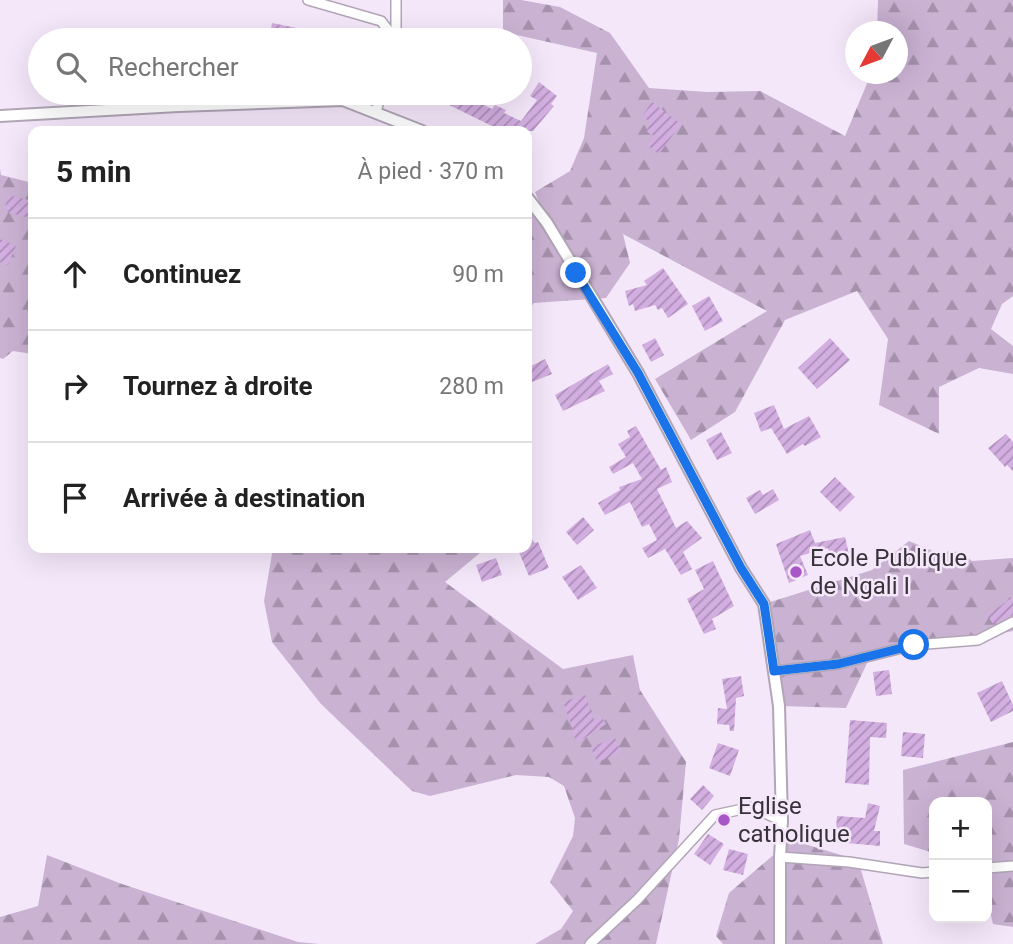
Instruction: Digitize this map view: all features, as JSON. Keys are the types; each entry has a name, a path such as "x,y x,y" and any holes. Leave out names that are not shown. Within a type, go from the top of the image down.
{"street":[{"path":"308,0 381,21 387,28"},
{"path":"396,0 396,28"},
{"path":"0,116 206,105"},
{"path":"357,105 410,126"},
{"path":"376,112 378,105"},
{"path":"532,204 547,223 638,373 741,568 764,604 779,706 782,821 780,944"},
{"path":"774,671 838,664 914,645 978,640 1013,622"},
{"path":"590,944 637,900 715,815 752,807 782,821"},
{"path":"780,857 849,862 929,872"},
{"path":"992,868 1013,866"}],"green space":[{"path":"503,0 521,0 560,7 610,33 649,88 707,92 760,91 845,136 867,84 908,84 908,21 877,21 878,0 1013,0 1013,296 1002,304 991,329 1013,346 1013,374 979,368 939,387 939,434 879,405 888,339 857,291 785,320 735,412 691,440 655,379 767,311 623,234 630,263 606,298 532,305 532,203 545,217 535,192 570,171 584,138 597,53 532,38 532,28 503,28"},
{"path":"0,168 1,175 28,182 28,353 13,351 3,359 0,358"},
{"path":"909,541 933,551 961,552 972,561 1013,558 1013,631 869,659 846,708 779,706 764,604 872,570"},
{"path":"272,553 480,553 445,582 563,669 633,655 640,690 686,762 679,839 656,944 535,944 561,929 573,911 550,882 573,836 575,818 564,786 549,777 516,775 430,796 412,791 321,704 272,642 264,601"},
{"path":"1013,742 1013,927 993,924 992,920 992,797 929,797 929,852 904,844 903,770"},
{"path":"791,840 858,860 883,944 723,944 716,936 729,893"},
{"path":"47,855 122,884 298,942 319,944 0,944 0,917 38,906"}],"building":[{"path":"272,23 297,28 271,28"},
{"path":"539,82 557,96 551,104 554,106 533,131 532,126 492,126 449,105 484,105 492,109 495,105 521,121 537,100 532,97"},
{"path":"652,102 681,124 659,154 647,145 654,136 646,131 651,123 642,116"},
{"path":"8,195 28,200 28,218 4,211"},
{"path":"0,239 16,246 8,265 0,262"},
{"path":"663,268 688,304 668,318 662,308 658,310 655,305 635,311 633,304 629,306 625,291 647,285 644,281"},
{"path":"709,296 723,321 705,331 692,306"},
{"path":"655,338 664,355 651,362 642,345"},
{"path":"830,338 850,360 817,389 798,368"},
{"path":"545,359 552,374 532,382 532,366"},
{"path":"608,364 613,374 599,381 605,391 563,411 555,395"},
{"path":"774,405 784,429 809,416 821,437 787,454 771,428 761,432 754,413"},
{"path":"636,426 661,470 666,467 672,482 657,489 676,528 687,521 702,538 683,552 692,569 681,575 665,549 648,558 642,548 657,540 649,524 642,527 630,502 605,515 598,503 620,490 619,487 642,479 633,463 613,474 609,467 626,457 618,444 630,437 627,431"},
{"path":"721,432 732,453 717,460 706,440"},
{"path":"1006,434 1013,442 1013,471 1007,465 1005,467 988,448"},
{"path":"835,477 855,497 840,512 820,492"},
{"path":"773,489 779,500 755,514 746,498 760,490 763,495"},
{"path":"583,517 594,530 577,545 566,532"},
{"path":"810,530 815,543 845,537 849,554 830,558 828,548 800,556 808,575 789,583 776,544"},
{"path":"532,540 538,542 549,568 529,576 519,553 532,553"},
{"path":"496,558 502,575 482,582 476,565"},
{"path":"713,561 734,606 712,619 716,629 704,634 687,599 704,589 695,570"},
{"path":"581,565 597,588 578,600 562,577"},
{"path":"1013,597 1013,615 993,624 987,615"},
{"path":"889,670 892,694 876,696 873,672"},
{"path":"741,676 744,696 736,698 734,731 730,731 729,725 717,724 718,708 727,709 722,679"},
{"path":"1002,681 1013,711 991,722 977,693"},
{"path":"585,695 594,720 601,716 606,724 578,742 572,734 574,732 563,702"},
{"path":"850,720 887,723 886,738 870,737 869,785 845,783"},
{"path":"903,732 925,734 923,758 901,756"},
{"path":"615,738 621,753 597,762 591,747"},
{"path":"718,743 739,750 730,776 709,768"},
{"path":"703,785 714,796 702,810 690,799"},
{"path":"868,803 880,806 874,831 880,831 880,846 835,842 837,816 865,818"},
{"path":"708,834 724,844 710,865 694,854"},
{"path":"729,849 748,854 743,875 723,870"}],"place":[{"name":"Ecole Publique de Ngali I","path":"796,572"},
{"name":"Eglise catholique","path":"724,820"}],"route":[{"path":"576,273 638,373 741,568 764,604 774,671 838,664 914,645"}]}
